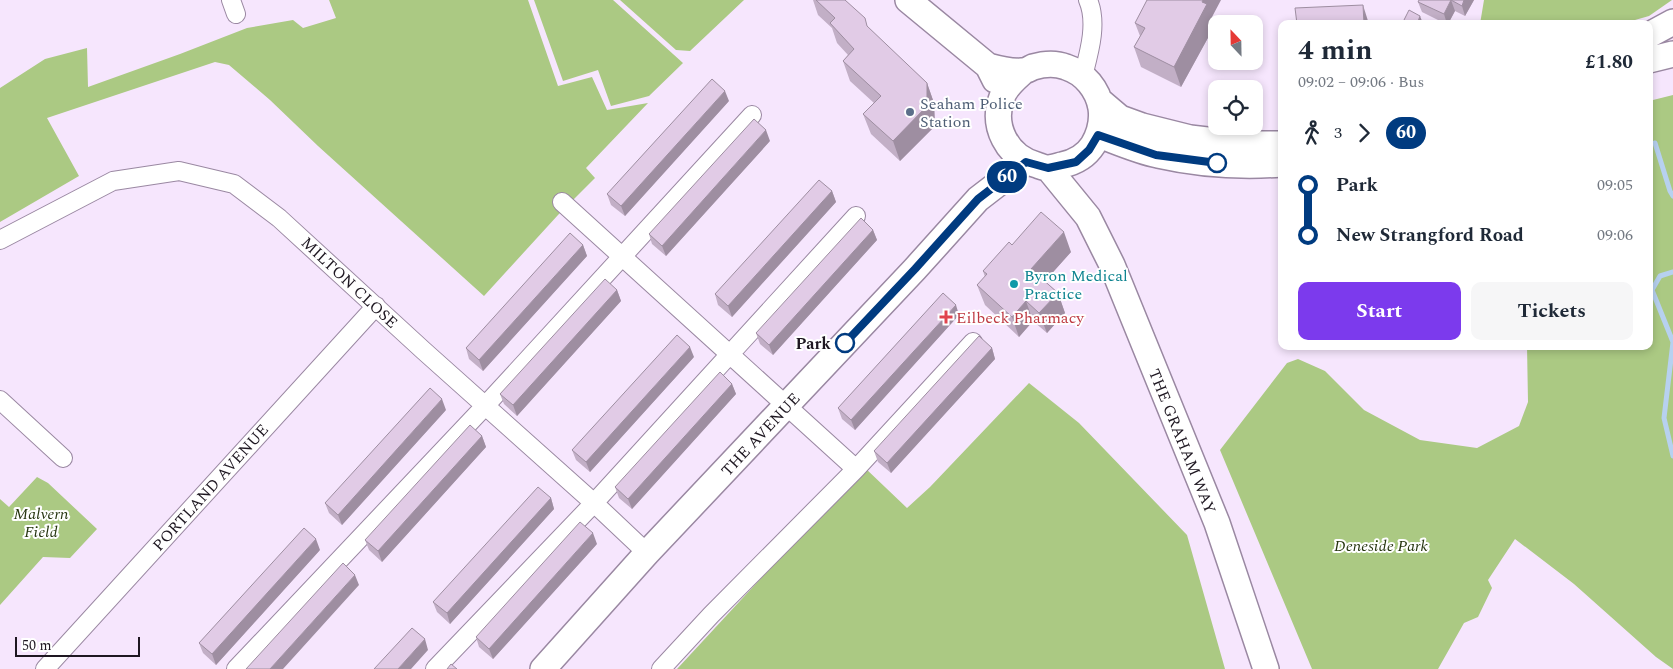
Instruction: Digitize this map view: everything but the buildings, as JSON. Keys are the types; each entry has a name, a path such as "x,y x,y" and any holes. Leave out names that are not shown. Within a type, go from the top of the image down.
{"main road":[{"path":"908,0 988,66 1002,96"},
{"path":"1653,33 1673,22"},
{"path":"1653,59 1673,54"},
{"path":"1042,65 1060,65 1083,76 1093,87 1100,101 1102,116 1098,135 1089,150 1076,162 1037,165 1015,155 1006,145 999,129 998,112 1002,96 1011,82 1024,72 1042,65"},
{"path":"988,66 1024,72"},
{"path":"1100,101 1120,118 1142,126 1190,138 1241,144 1278,144"},
{"path":"1098,135 1156,155 1200,162 1249,166 1278,164"},
{"name":"THE AVENUE","path":"543,669 647,553 787,406 978,199 1006,145"},
{"name":"THE GRAHAM WAY","path":"1076,162 1088,217 1112,265 1217,523 1266,669"},
{"name":"THE AVENUE","path":"978,199 1037,165"},
{"name":"THE GRAHAM WAY","path":"1037,165 1088,217"}],"street":[{"path":"1083,76 1091,35 1092,18 1088,0"},
{"path":"1060,65 1072,58 1091,35"},
{"path":"236,669 485,406 752,115"},
{"name":"MILTON CLOSE","path":"0,240 113,181 179,171 234,184 280,218 647,553"},
{"path":"562,202 856,469"},
{"path":"435,669 594,503 856,216"},
{"name":"PORTLAND AVENUE","path":"45,669 376,306"},
{"path":"661,669 856,469 972,342"},
{"path":"0,400 63,458"}],"green space":[{"path":"329,0 528,0 558,86 592,77 607,110 648,103 586,168 595,178 558,215 484,296 318,146 270,100 229,65 215,62 47,118 79,176 0,222 0,88 45,59 87,48 88,87 247,28 293,20 303,28 336,18"},
{"path":"534,0 613,0 683,63 649,96 611,106 598,70 563,81"},
{"path":"620,0 744,0 690,51 676,50"},
{"path":"1484,0 1672,0 1649,16 1635,20 1481,20"},
{"name":"Deneside Park","path":"1673,95 1673,669 1656,657 1574,584 1515,539 1488,580 1492,588 1478,617 1464,623 1438,669 1312,669 1220,450 1287,363 1298,359 1325,371 1364,410 1420,440 1477,448 1519,426 1528,402 1527,350 1653,350 1653,100"},
{"path":"1029,383 1079,423 1187,535 1225,669 677,669 864,467 907,508 930,487"},
{"name":"Malvern Field","path":"37,477 48,483 97,529 70,558 43,557 0,605 0,499 9,507"}],"waterway":[{"path":"1655,143 1673,196"},
{"path":"1653,288 1660,276 1673,272"},
{"path":"1653,292 1673,342 1664,418 1673,456"}],"bus line":[{"name":"60","path":"845,343 978,199 1026,162 1048,168 1076,162 1089,150 1098,135 1156,155 1217,163"}],"place":[{"name":"Seaham Police Station","path":"910,112"},
{"name":"Byron Medical Practice","path":"1014,284"},
{"name":"Eilbeck Pharmacy","path":"946,317"},
{"name":"Park","path":"845,343"}]}
